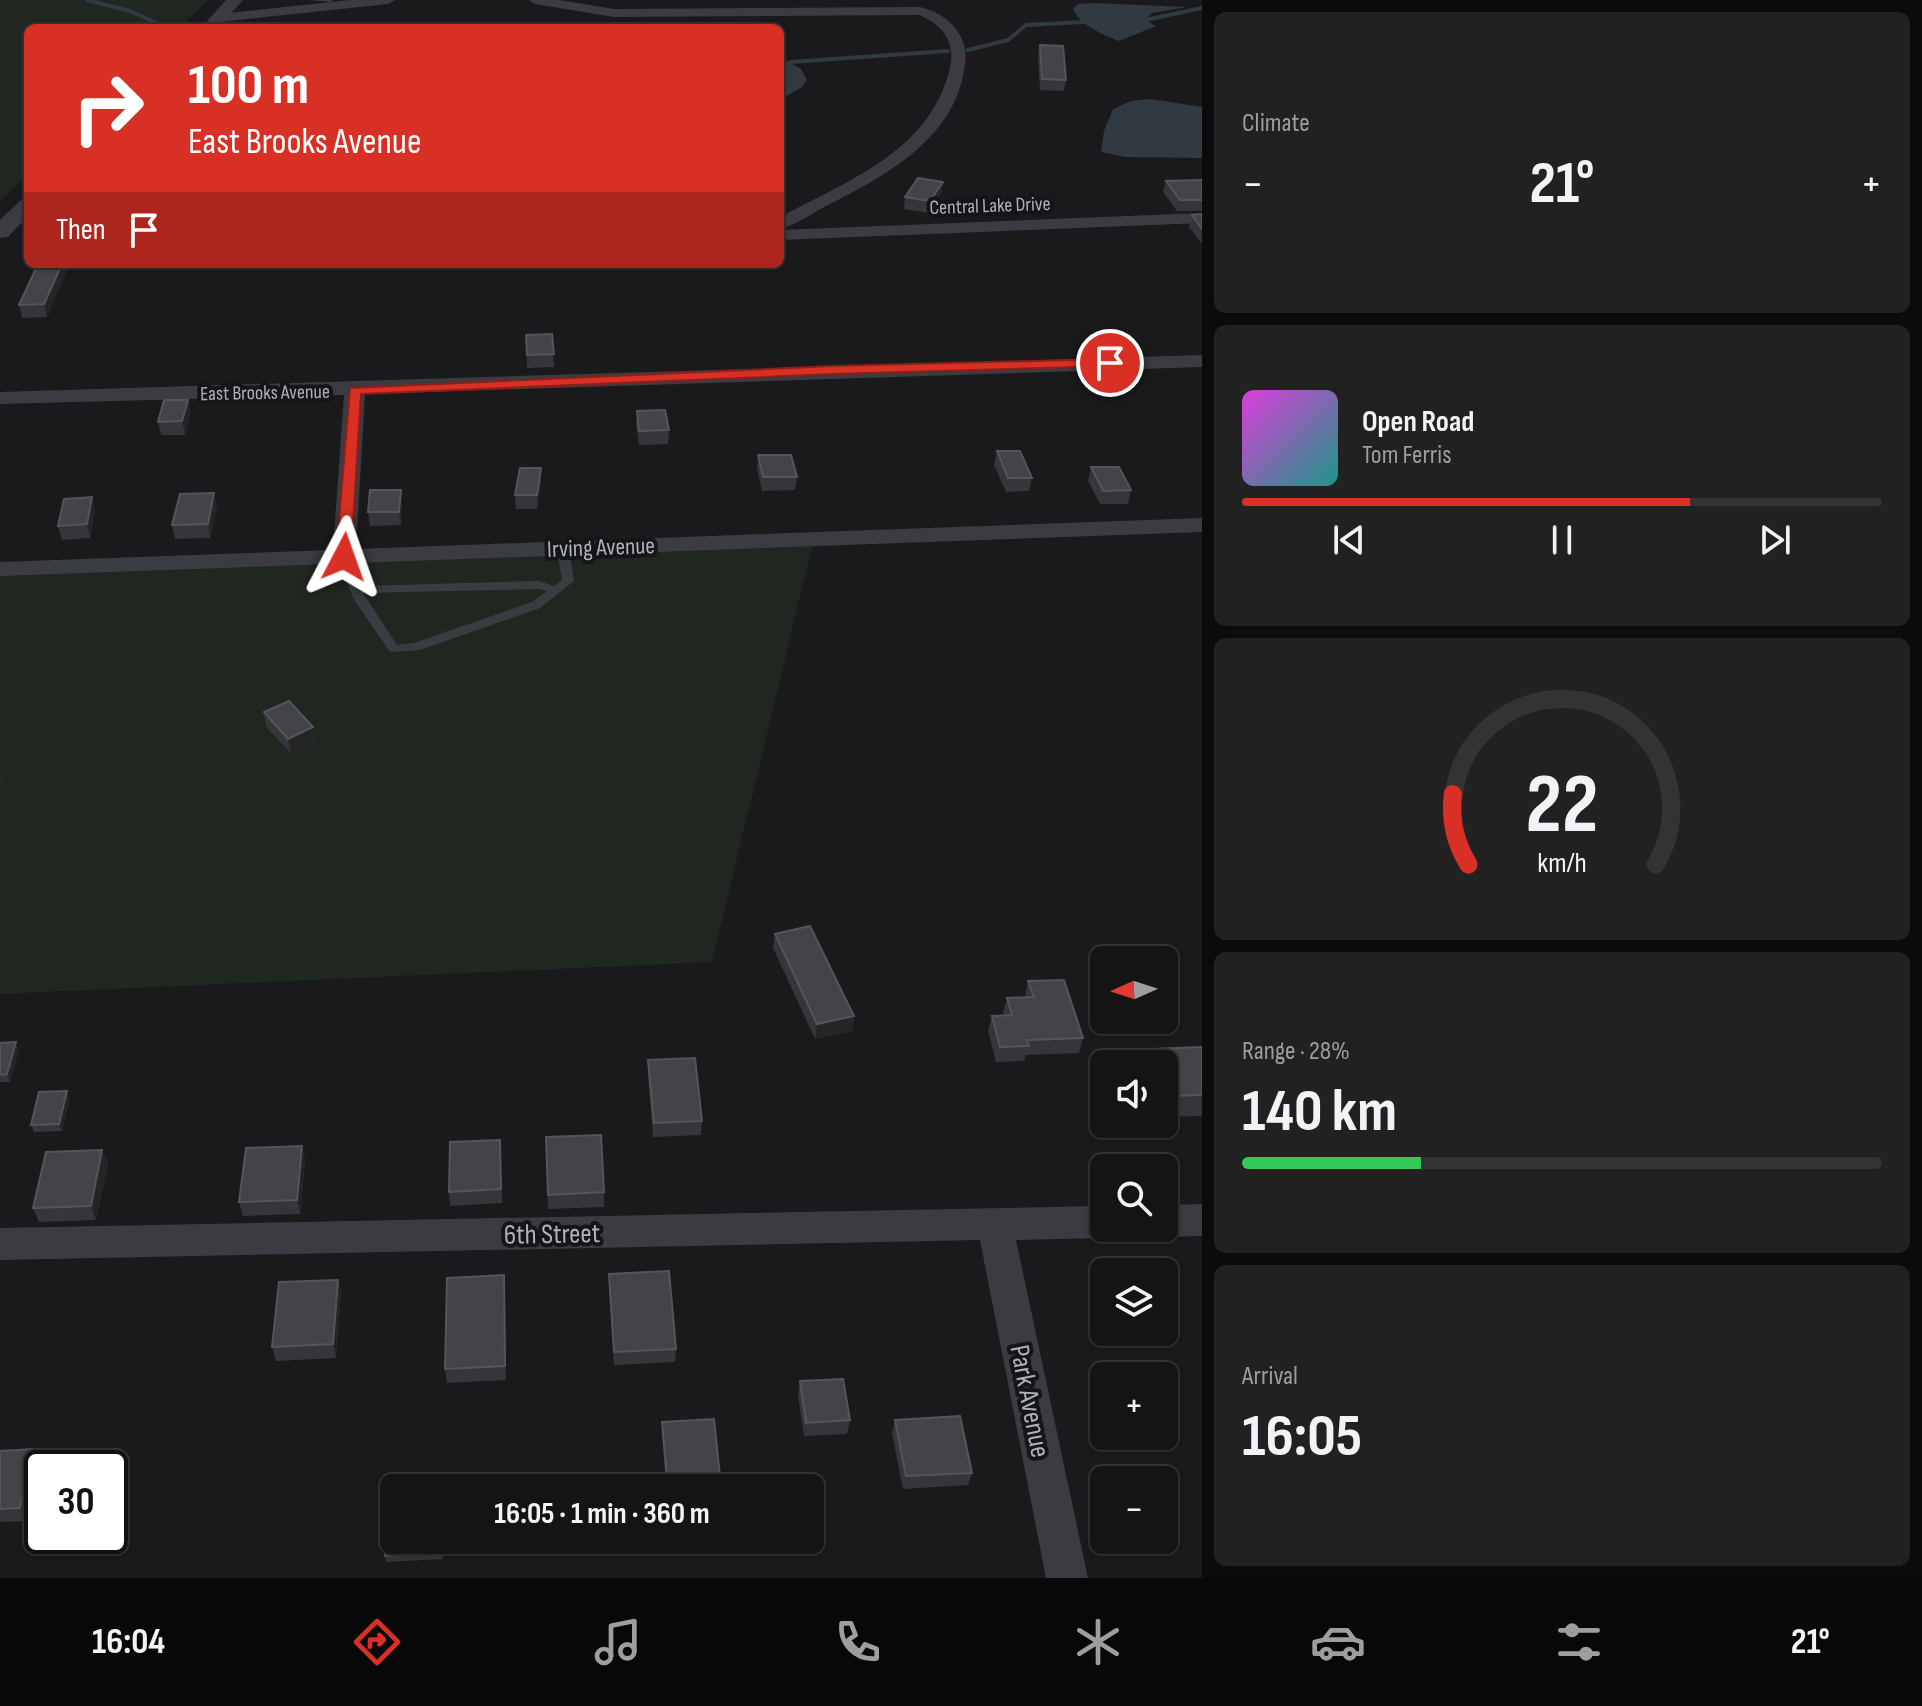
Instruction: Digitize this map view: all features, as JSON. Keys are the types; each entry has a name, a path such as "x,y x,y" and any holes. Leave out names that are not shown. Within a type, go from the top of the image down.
{"street":[{"path":"214,23 235,0"},
{"path":"214,23 388,0"},
{"path":"535,0 614,13 920,11 945,22 959,52 958,69 945,109 934,126 899,156 848,189 784,222"},
{"path":"0,232 24,208"},
{"name":"Central Lake Drive","path":"784,235 1202,218"},
{"name":"East Brooks Avenue","path":"0,398 355,390 833,370 1202,361"},
{"path":"344,557 355,390"},
{"name":"Irving Avenue","path":"0,569 1202,525"},
{"path":"1178,1221 1202,1220"},
{"name":"6th Street","path":"0,1244 1090,1222"},
{"name":"Park Avenue","path":"995,1224 1067,1578"}],"lane":[{"path":"311,0 331,0"},
{"path":"344,557 356,590 394,649 416,647 536,605 568,581 563,549"},
{"path":"356,590 539,585 556,590"}],"shaded area":[{"path":"0,0 208,0 183,24 24,24 24,178 0,201"},
{"path":"1078,4 1187,7 1152,13 1145,20 1156,26 1119,41 1087,25 1073,9"},
{"path":"784,59 801,69 807,80 802,87 784,98"},
{"path":"1151,99 1202,107 1202,158 1125,157 1101,152 1104,131 1113,109 1131,101"},
{"path":"814,539 712,962 0,994 0,570"}],"building":[{"path":"1040,45 1063,46 1066,80 1042,79"},
{"path":"918,178 943,182 930,201 905,197"},
{"path":"1202,180 1202,200 1180,200 1166,181"},
{"path":"1202,214 1202,229 1192,215"},
{"path":"36,268 60,268 44,304 19,305"},
{"path":"552,334 554,354 527,355 526,335"},
{"path":"164,400 188,400 182,421 158,422"},
{"path":"665,410 669,430 639,431 637,411"},
{"path":"997,451 1020,451 1032,478 1008,478"},
{"path":"758,455 791,455 797,477 763,477"},
{"path":"1091,467 1119,467 1131,490 1103,491"},
{"path":"520,468 541,468 537,495 515,495"},
{"path":"370,490 401,490 399,512 368,512"},
{"path":"214,493 208,524 172,525 180,494"},
{"path":"92,497 87,524 58,526 64,499"},
{"path":"289,701 313,727 288,739 264,712"},
{"path":"810,926 854,1016 817,1024 775,934"},
{"path":"1064,980 1083,1038 1027,1040 1029,1046 1000,1047 992,1016 1012,1015 1007,998 1034,997 1028,981"},
{"path":"16,1042 7,1074 0,1075 0,1043"},
{"path":"1202,1047 1202,1095 1178,1096 1178,1050 1154,1049"},
{"path":"695,1058 702,1121 654,1123 648,1060"},
{"path":"67,1091 59,1124 31,1125 39,1092"},
{"path":"601,1135 604,1192 548,1195 546,1137"},
{"path":"500,1140 501,1189 449,1192 450,1142"},
{"path":"302,1146 297,1200 239,1202 246,1148"},
{"path":"102,1150 91,1206 33,1208 46,1152"},
{"path":"669,1271 676,1349 614,1352 609,1274"},
{"path":"504,1275 505,1366 445,1369 447,1278"},
{"path":"338,1280 333,1344 272,1347 279,1282"},
{"path":"843,1379 850,1420 806,1423 800,1381"},
{"path":"960,1416 972,1473 906,1476 895,1420"},
{"path":"714,1419 720,1474 667,1474 662,1422"},
{"path":"33,1449 24,1450 24,1490 20,1508 0,1509 0,1451"}],"waterway":[{"path":"87,0 130,11 158,24"},
{"path":"1145,20 1202,8"},
{"path":"968,50 1008,40 1026,25 1083,22"},
{"path":"790,62 948,51"}],"route":[{"path":"344,557 355,390 833,370 1110,363"}]}
